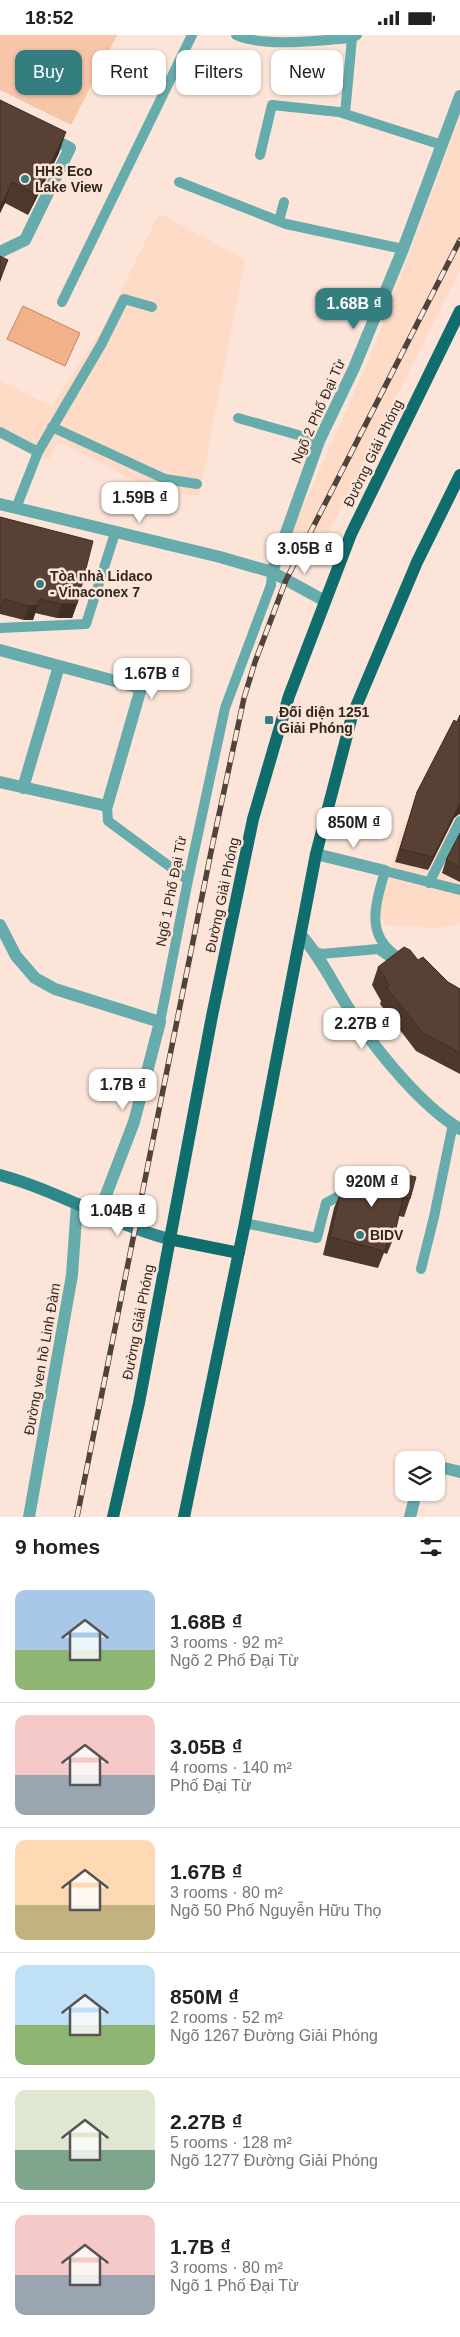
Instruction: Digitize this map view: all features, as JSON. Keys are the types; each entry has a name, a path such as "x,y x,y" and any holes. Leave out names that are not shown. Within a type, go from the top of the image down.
{"main road":[{"name":"Đường Giải Phóng","path":"113,1517 139,1403 212,1016 253,819 289,696 351,534 460,311"},
{"path":"184,1517 245,1223 316,854 352,716 417,561 460,475"},
{"path":"0,1175 30,1183 136,1230 169,1239 239,1253"}],"street":[{"name":"Ngõ 2 Phố Đại Từ","path":"272,572 318,441 354,368 402,249 460,96"},
{"path":"0,252 25,240 70,148 35,130"},
{"path":"0,504 220,557 272,572 325,601"},
{"path":"0,650 141,688 107,806 23,788 0,781"},
{"path":"23,788 59,666"},
{"path":"316,854 385,871"},
{"path":"0,925 16,956 35,978 55,989 160,1022"},
{"path":"301,935 316,952 357,1021 384,1057 414,1089 456,1127"},
{"name":"Ngõ 1 Phố Đại Từ","path":"90,1209 101,1204 106,1195 134,1123 160,1022"},
{"name":"Đường ven hồ Linh Đàm","path":"29,1517 72,1275 78,1204"},
{"path":"445,1469 460,1472"},
{"path":"410,1517 414,1501"}],"lane":[{"path":"62,302 192,35"},
{"path":"236,35 249,41 304,41 355,36 345,114"},
{"path":"260,155 272,105 345,114 442,145"},
{"path":"179,182 279,221 402,249"},
{"path":"279,221 284,202"},
{"path":"16,508 38,452 101,345 124,299 152,307"},
{"path":"238,418 318,441"},
{"path":"52,427 93,448 165,479 197,484"},
{"path":"0,433 38,452"},
{"path":"0,627 86,624 115,533"},
{"name":"Ngõ 1 Phố Đại Từ","path":"160,1022 225,708 270,585 272,572"},
{"path":"107,806 108,821 188,880"},
{"path":"429,883 460,821"},
{"path":"413,965 389,952 378,938 374,907 385,871 460,890"},
{"path":"316,952 320,954 378,949 396,963"},
{"path":"421,1269 456,1127"},
{"path":"245,1223 317,1238 326,1203 356,1188"}],"shaded area":[{"path":"0,35 117,35 109,50 92,50 92,84 71,125 0,90"},
{"path":"460,117 460,270 312,565 281,556 371,355"},
{"path":"159,213 245,260 199,496 154,491 58,441 49,460 0,440 0,381 52,406 104,326"},
{"path":"23,306 80,333 65,366 7,339"},
{"path":"460,714 460,924 439,928 385,925 379,914 398,837"}],"building":[{"name":"HH3 Eco Lake View","path":"0,100 66,132 36,194 12,182 0,208"},
{"path":"0,256 8,260 0,277"},
{"name":"Tòa nhà Lidaco - Vinaconex 7","path":"0,517 93,541 77,604 62,604 40,599 38,605 29,606 4,599 0,609"},
{"path":"460,715 460,804 433,857 400,849 417,792 454,720 457,722"},
{"path":"460,833 460,867 446,860"},
{"path":"404,947 410,950 418,960 423,957 448,982 460,989 460,1053 423,1033 386,987 389,985 378,967"},
{"name":"BIDV","path":"376,1168 416,1177 410,1199 403,1198 394,1237 389,1236 385,1251 330,1237 341,1191"}],"railway":[{"path":"77,1517 212,847 244,698 255,662 286,580 460,240"}],"place":[{"name":"HH3 Eco Lake View","path":"25,179"},
{"name":"Tòa nhà Lidaco - Vinaconex 7","path":"40,584"},
{"name":"Đối diện 1251 Giải Phóng","path":"269,720"},
{"name":"BIDV","path":"360,1235"}]}
